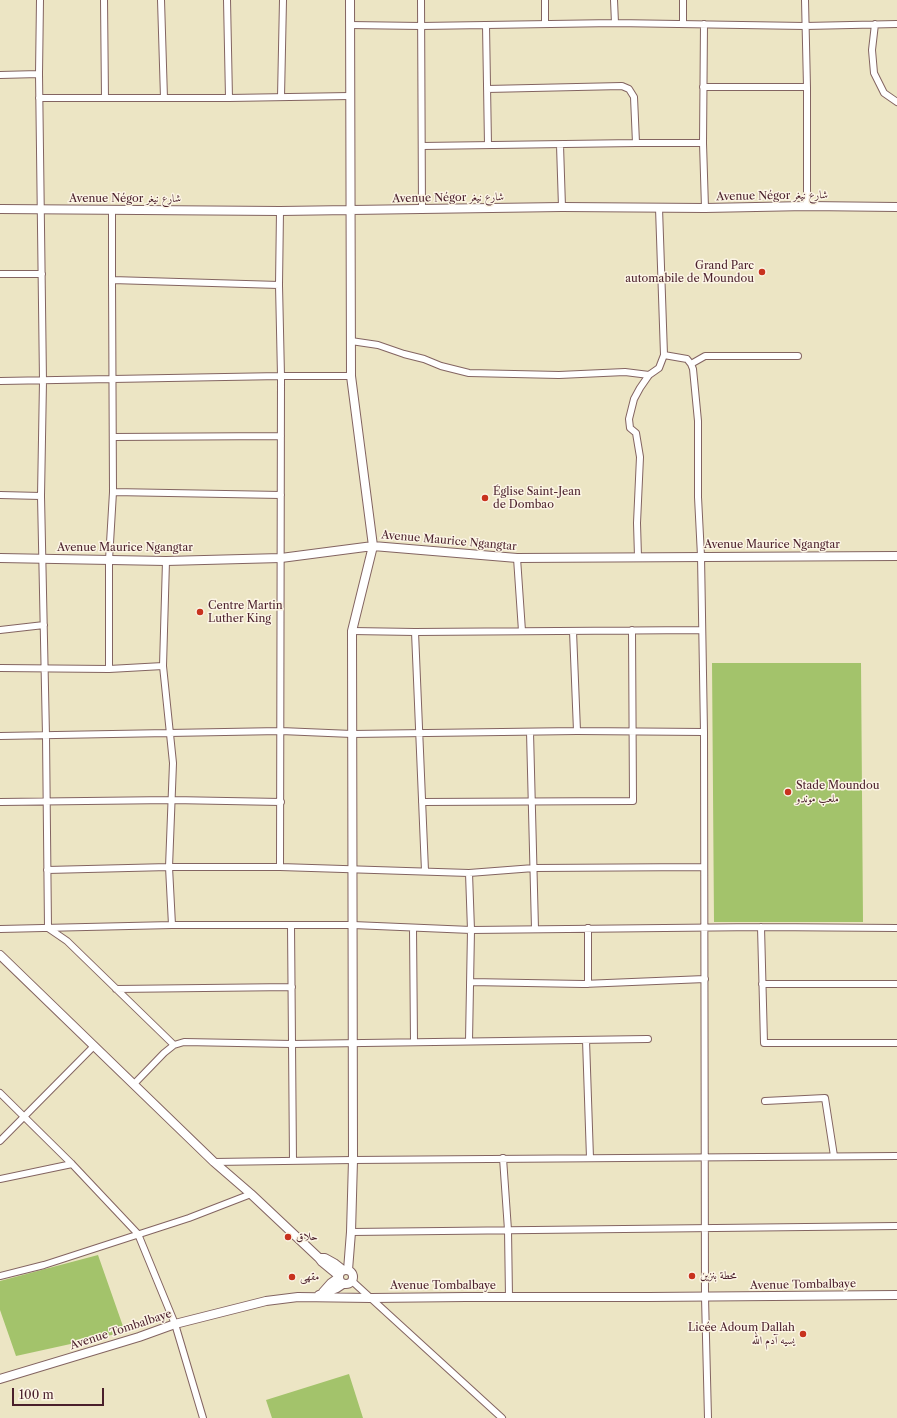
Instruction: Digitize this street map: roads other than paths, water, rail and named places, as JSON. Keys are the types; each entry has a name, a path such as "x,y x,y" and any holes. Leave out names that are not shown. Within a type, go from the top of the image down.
{"street":[{"path":"40,0 39,98 42,274 41,496 45,668 48,928"},
{"path":"104,0 105,98"},
{"path":"161,0 164,98"},
{"path":"228,0 229,98"},
{"path":"281,97 283,0"},
{"path":"319,1295 337,1288 342,1276 351,1232 353,1160 352,631 374,546 351,376 350,0"},
{"path":"421,0 422,210"},
{"path":"545,0 545,24"},
{"path":"614,0 615,23"},
{"path":"683,0 683,24"},
{"path":"805,0 807,206"},
{"path":"350,26 615,23 805,26 897,24"},
{"path":"704,24 703,143 705,208"},
{"path":"875,24 872,50 874,73 884,93 897,102"},
{"path":"486,25 488,145"},
{"path":"0,75 39,74"},
{"path":"487,89 622,86 629,89 634,97 636,143"},
{"path":"703,87 807,87"},
{"path":"39,98 229,98 350,96"},
{"path":"422,146 703,143"},
{"path":"560,145 562,207"},
{"name":"Avenue Négor شارع نيغر","path":"0,209 280,211 562,207 897,207"},
{"path":"638,557 637,523 640,457 636,433 630,428 630,419 634,399 649,375 659,368 664,356 659,208"},
{"path":"109,668 109,560 113,492 112,210"},
{"path":"280,211 280,867"},
{"path":"0,274 42,274"},
{"path":"112,280 279,285"},
{"path":"351,341 378,345 424,359 441,366 469,373 559,375 625,372 649,375"},
{"path":"664,356 687,359 691,364 693,369 698,421 698,497 701,556 704,732 705,1297 708,1418"},
{"path":"691,364 705,356 798,356"},
{"path":"0,381 351,376"},
{"path":"113,437 281,436"},
{"path":"113,492 280,495"},
{"path":"0,495 41,496"},
{"name":"Avenue Maurice Ngangtar","path":"0,558 166,561 281,558 374,546 517,558 897,556"},
{"path":"517,558 522,631"},
{"path":"166,561 163,666 174,762 169,867 172,925"},
{"path":"0,630 44,625"},
{"path":"422,802 633,801 632,630"},
{"path":"352,631 702,630"},
{"path":"574,631 577,731"},
{"path":"415,632 425,871"},
{"path":"0,668 109,668 163,666"},
{"path":"0,736 281,732 419,734 577,731 704,732"},
{"path":"530,732 533,802 535,929"},
{"path":"0,802 172,800 281,802"},
{"path":"47,870 169,867 280,867 469,873 534,868 704,866"},
{"path":"469,873 471,930 469,1041"},
{"path":"0,928 172,925 353,925 471,930 761,927 897,928"},
{"path":"291,925 293,1161"},
{"path":"761,927 764,1043 897,1042"},
{"path":"48,928 67,941 174,1045"},
{"path":"414,928 414,1042"},
{"path":"588,928 588,984"},
{"path":"0,955 214,1162 251,1194 326,1266 342,1276 349,1284 352,1281"},
{"path":"470,982 588,984 705,979"},
{"path":"762,984 897,984"},
{"path":"116,989 292,987"},
{"path":"134,1084 164,1053 174,1045 184,1042 292,1044 648,1039"},
{"path":"586,1040 590,1158"},
{"path":"0,1141 94,1046"},
{"path":"0,1093 72,1164 138,1234 175,1324 202,1418"},
{"path":"765,1101 825,1098 834,1156"},
{"path":"214,1162 503,1158 897,1156"},
{"path":"503,1158 508,1230 509,1297"},
{"path":"0,1179 72,1164"},
{"path":"0,1276 44,1265 190,1218 251,1194"},
{"path":"351,1232 897,1226"},
{"path":"342,1276 352,1274 352,1281 502,1418"},
{"name":"Avenue Tombalbaye","path":"0,1379 139,1337 175,1324 266,1302 319,1295 371,1298 897,1295"}],"place":[{"name":"Grand Parc automabile de Moundou","path":"762,272"},
{"name":"Église Saint-Jean de Dombao","path":"485,498"},
{"name":"Centre Martin Luther King","path":"200,612"},
{"name":"Stade Moundou ملعب موندو","path":"788,792"},
{"name":"حلاق","path":"288,1237"},
{"name":"محطة بنزين","path":"692,1276"},
{"name":"مقهى","path":"292,1277"},
{"name":"Licée Adoum Dallah يسيه آدم الله","path":"803,1334"}]}
